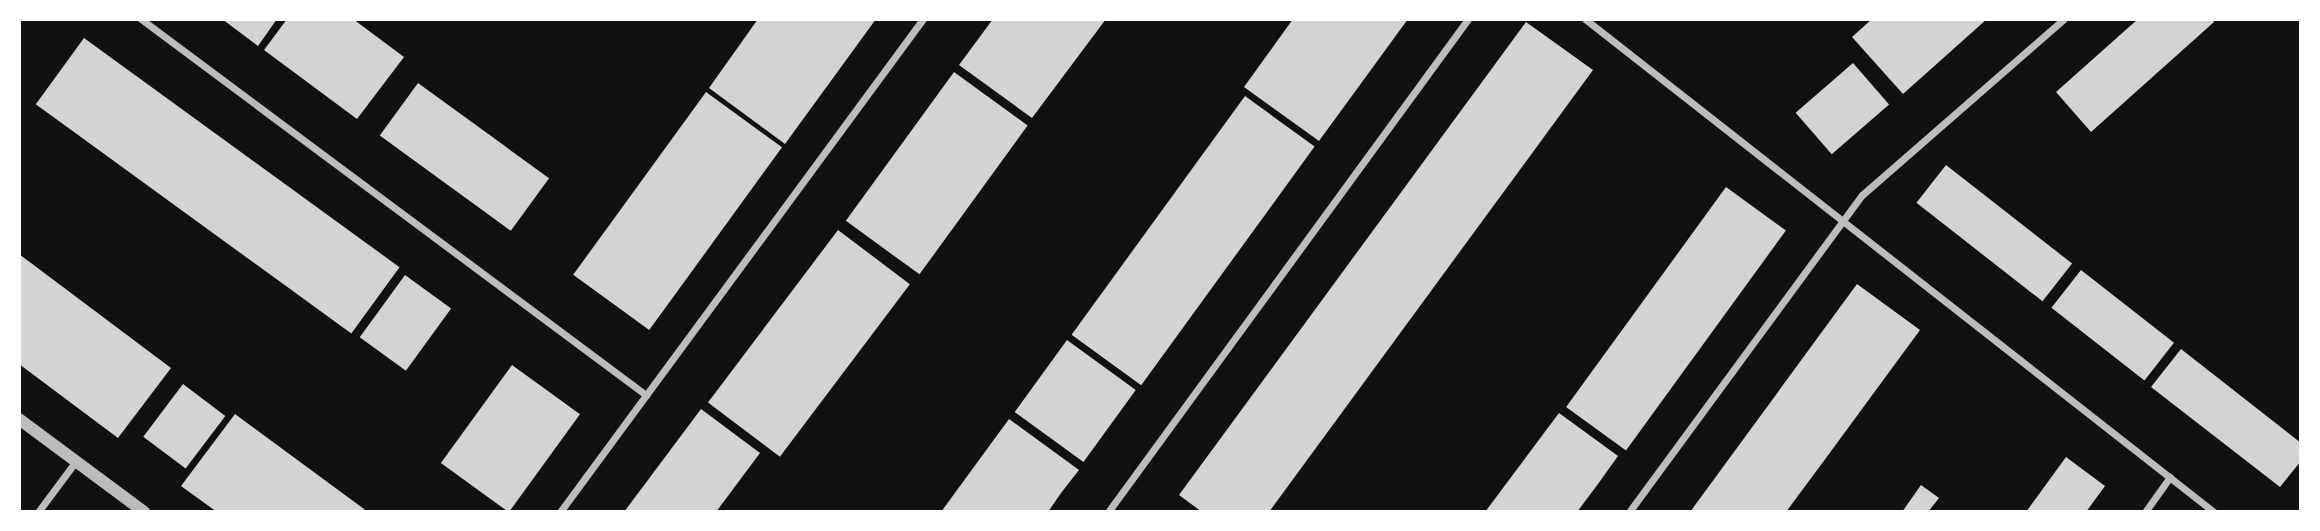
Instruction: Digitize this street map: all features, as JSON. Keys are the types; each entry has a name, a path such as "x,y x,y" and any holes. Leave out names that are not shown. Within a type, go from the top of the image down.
{"street":[{"path":"141,19 646,395"},
{"path":"560,512 923,19"},
{"path":"1108,512 1468,19"},
{"path":"1585,19 1843,224 2214,512"},
{"path":"1629,512 1862,195 2064,19"},
{"path":"19,419 144,512"},
{"path":"38,512 76,460"},
{"path":"2145,512 2170,477"}],"building":[{"path":"222,19 277,19 258,46"},
{"path":"287,19 353,19 404,57 357,119 264,50"},
{"path":"758,19 876,19 785,144 709,88"},
{"path":"993,19 1106,19 1032,118 959,65"},
{"path":"1293,19 1408,19 1319,141 1244,87"},
{"path":"1872,19 1987,19 1903,94 1852,37"},
{"path":"2138,19 2212,19 2214,22 2091,132 2056,92"},
{"path":"1526,22 1593,70 1269,512 1202,512 1179,495"},
{"path":"84,38 400,267 351,334 36,104"},
{"path":"1853,63 1889,105 1832,154 1796,113"},
{"path":"954,72 1028,125 919,274 846,221"},
{"path":"418,83 549,178 511,231 380,136"},
{"path":"706,92 782,147 649,330 573,275"},
{"path":"1245,96 1315,147 1141,385 1072,335"},
{"path":"1946,165 2072,264 2043,301 1916,203"},
{"path":"1726,187 1786,230 1626,451 1566,407"},
{"path":"838,230 910,284 780,457 708,403"},
{"path":"19,254 171,368 118,438 19,364"},
{"path":"2081,270 2174,343 2144,380 2051,308"},
{"path":"405,275 451,309 406,371 360,337"},
{"path":"1857,284 1920,330 1786,512 1690,512"},
{"path":"1067,340 1136,390 1083,462 1015,412"},
{"path":"2181,349 2301,443 2301,461 2280,487 2151,387"},
{"path":"512,365 580,414 509,512 441,463"},
{"path":"183,384 225,416 186,469 143,437"},
{"path":"701,409 760,453 716,512 624,512"},
{"path":"1559,413 1618,456 1598,484 1577,512 1485,512"},
{"path":"235,414 367,512 217,512 181,486"},
{"path":"1009,419 1079,470 1048,512 941,512"},
{"path":"2066,457 2105,486 2086,512 2026,512"},
{"path":"1921,485 1939,498 1928,512 1902,512"}]}
